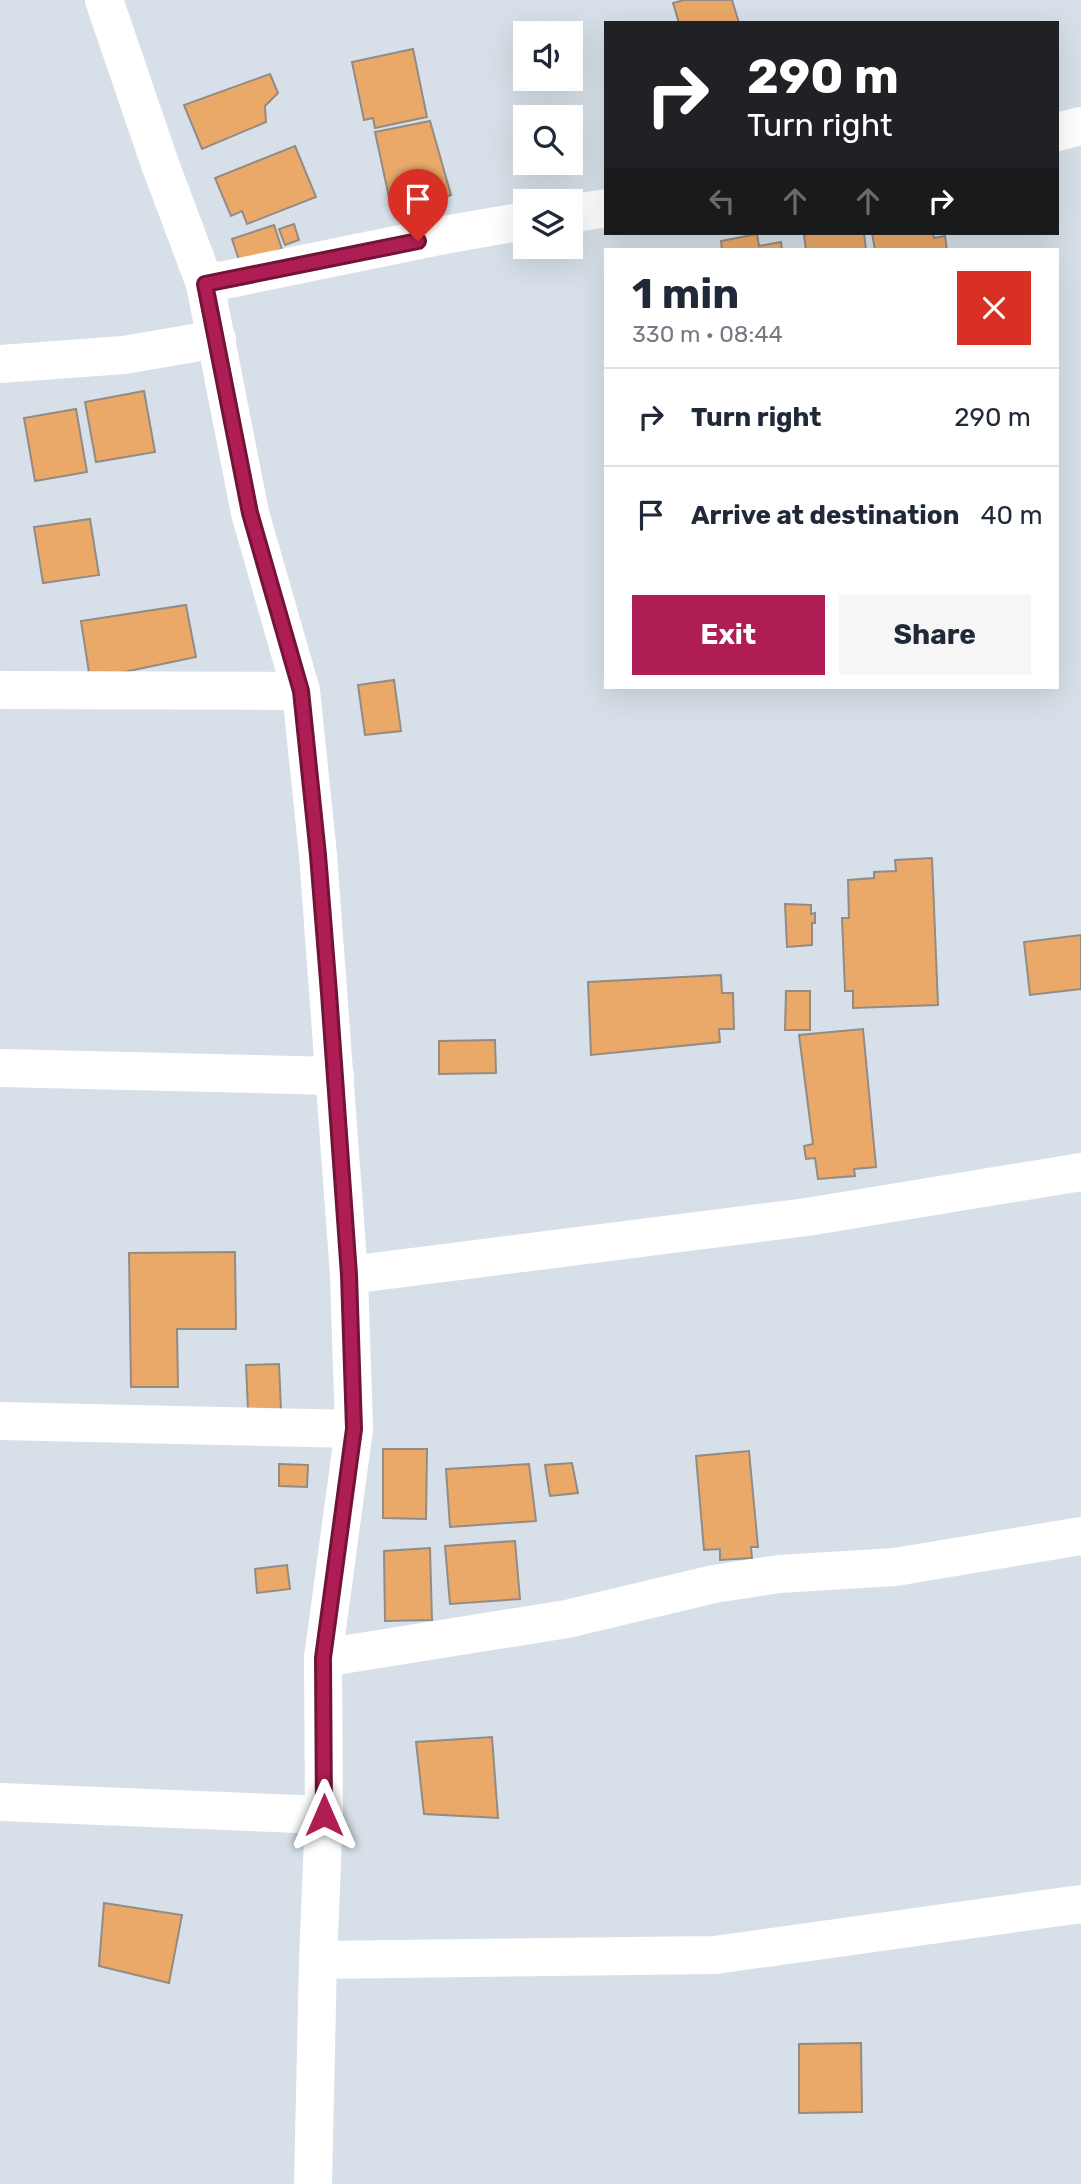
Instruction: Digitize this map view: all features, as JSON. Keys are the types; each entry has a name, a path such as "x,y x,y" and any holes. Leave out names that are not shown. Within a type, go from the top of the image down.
{"street":[{"path":"104,0 160,164 205,284 250,513 301,691 318,855 349,1275 354,1429 323,1658 324,1815 313,2184"},
{"path":"1059,132 1081,126"},
{"path":"583,212 604,208"},
{"path":"205,284 513,223"},
{"path":"0,364 124,355 217,340"},
{"path":"0,690 301,691"},
{"path":"0,1068 335,1076"},
{"path":"349,1275 807,1217 1081,1172"},
{"path":"0,1421 354,1429"},
{"path":"323,1658 567,1619 714,1584 779,1574 895,1567 1081,1536"},
{"path":"0,1802 324,1815"},
{"path":"318,1960 715,1955 1081,1904"}],"building":[{"path":"684,0 732,0 738,21 678,21 673,3"},
{"path":"413,49 427,117 375,128 373,118 364,120 352,62"},
{"path":"270,74 278,93 265,106 266,122 202,149 184,105"},
{"path":"430,121 451,195 410,207 407,197 390,202 375,132"},
{"path":"295,146 316,197 247,224 242,211 231,216 215,178"},
{"path":"294,224 299,240 285,245 279,229"},
{"path":"274,225 282,249 240,263 232,239"},
{"path":"757,235 759,246 781,242 782,248 722,248 721,241"},
{"path":"804,235 864,235 866,248 806,248"},
{"path":"872,235 933,235 934,238 945,236 947,248 875,248"},
{"path":"144,391 155,452 96,462 85,402"},
{"path":"76,409 87,472 35,481 24,418"},
{"path":"90,519 99,575 43,583 34,527"},
{"path":"186,605 196,657 90,679 81,621"},
{"path":"394,680 401,731 365,735 358,685"},
{"path":"932,858 938,1005 853,1008 853,991 845,991 842,918 849,918 848,880 874,878 874,872 896,871 895,860"},
{"path":"785,904 811,905 811,914 815,913 812,945 787,947"},
{"path":"1081,935 1081,989 1030,995 1024,942"},
{"path":"721,975 722,993 733,993 734,1029 719,1029 720,1042 591,1055 588,982"},
{"path":"786,991 810,991 810,1030 785,1030"},
{"path":"863,1029 876,1167 854,1169 855,1176 818,1179 815,1158 806,1159 804,1146 813,1144 799,1035"},
{"path":"495,1040 496,1073 439,1074 439,1041"},
{"path":"235,1252 236,1329 177,1329 178,1387 131,1387 129,1253"},
{"path":"279,1364 281,1410 248,1411 246,1365"},
{"path":"383,1449 427,1449 426,1519 383,1518"},
{"path":"749,1451 758,1547 751,1547 752,1558 720,1560 720,1549 704,1550 696,1456"},
{"path":"572,1463 578,1493 550,1496 545,1465"},
{"path":"279,1464 308,1465 307,1487 279,1486"},
{"path":"529,1464 536,1521 450,1527 446,1469"},
{"path":"515,1541 520,1599 450,1604 445,1546"},
{"path":"430,1548 432,1620 385,1621 384,1551"},
{"path":"287,1565 290,1589 257,1593 255,1569"},
{"path":"492,1737 498,1818 424,1814 416,1742"},
{"path":"104,1903 182,1915 169,1983 99,1966"},
{"path":"861,2043 862,2112 799,2113 799,2044"}],"route":[{"path":"324,1815 323,1658 354,1429 349,1275 329,993 301,691 250,513 205,284 418,241"}]}
